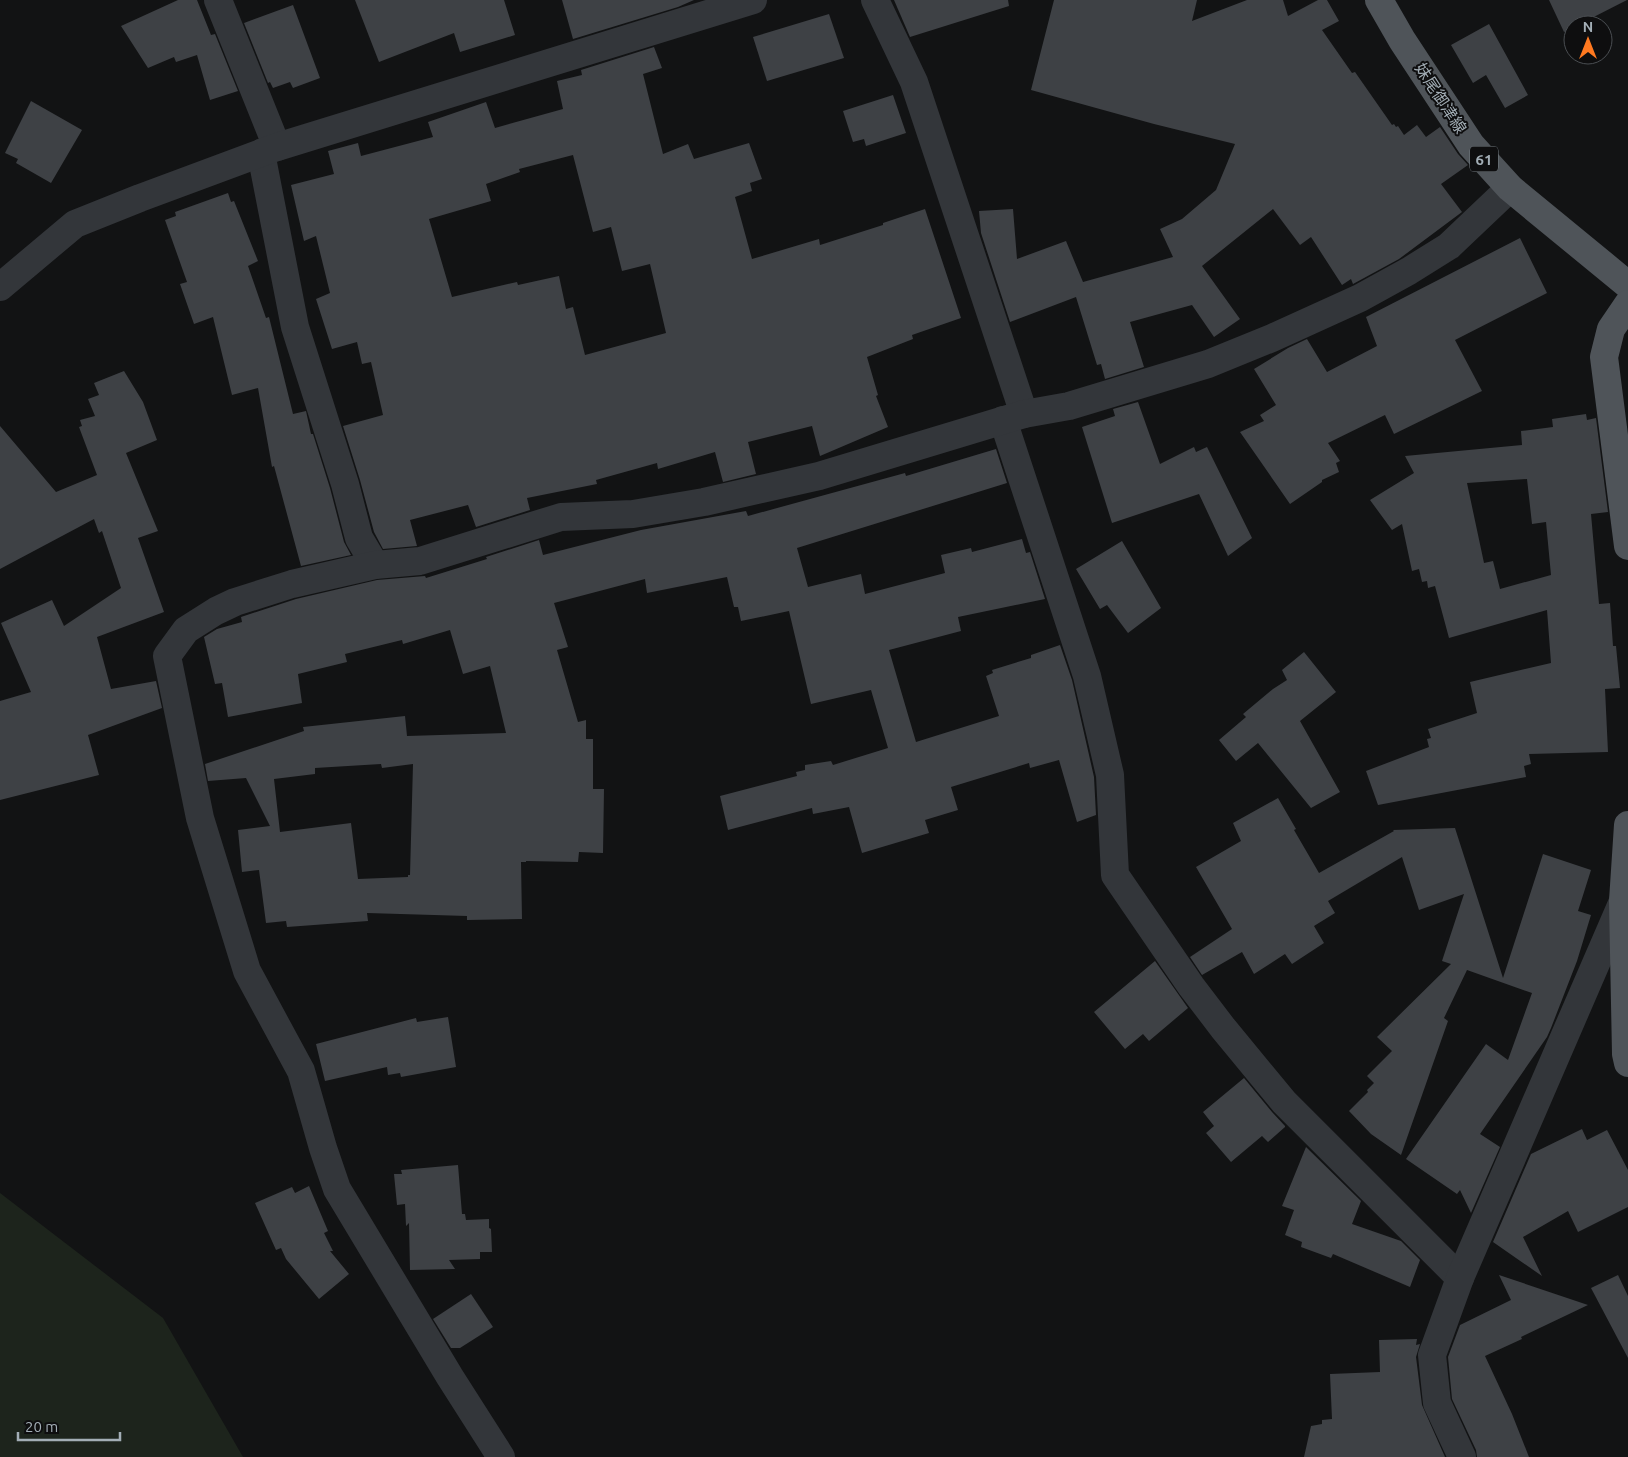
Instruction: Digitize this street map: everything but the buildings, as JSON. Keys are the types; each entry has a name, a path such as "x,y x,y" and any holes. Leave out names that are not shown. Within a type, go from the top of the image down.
{"main road":[{"name":"妹尾御津線","path":"1379,0 1402,40 1471,145 1510,188 1628,285"},
{"path":"1628,304 1611,328 1604,357 1628,546"},
{"path":"1628,825 1623,900 1626,1054 1628,1063"}],"street":[{"path":"218,0 269,150 295,327 345,484 359,538 375,565"},
{"path":"0,287 75,224 269,150 753,0"},
{"path":"875,0 914,82 1014,417 1087,676 1110,774 1115,875 1191,986 1284,1102 1460,1278"},
{"path":"501,1457 450,1377 337,1189 323,1148 301,1070 247,971 200,818 167,656 186,630 216,611 235,602 292,584 375,565 420,561 561,517 633,514 704,502 809,478 1014,417 1069,406 1208,364 1272,338 1360,298 1409,271 1449,246 1510,188"},
{"path":"1462,1457 1437,1403 1432,1355 1460,1278 1623,900"}],"shaded area":[{"path":"0,1193 163,1318 243,1457 0,1457"}]}
